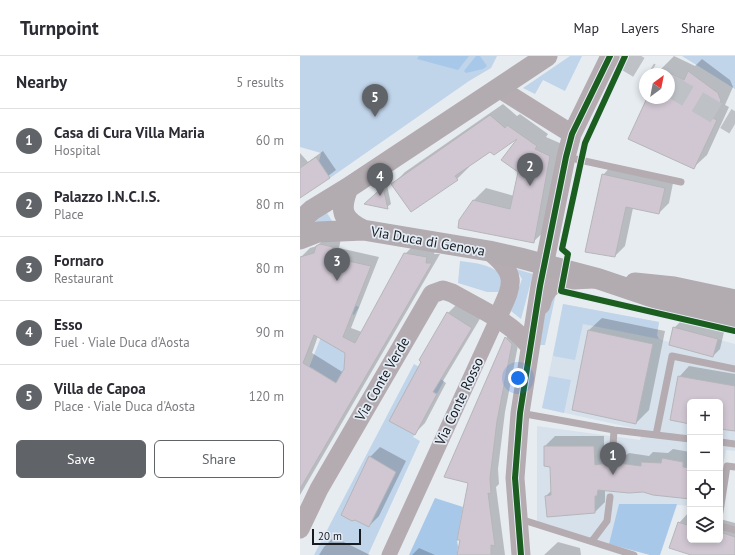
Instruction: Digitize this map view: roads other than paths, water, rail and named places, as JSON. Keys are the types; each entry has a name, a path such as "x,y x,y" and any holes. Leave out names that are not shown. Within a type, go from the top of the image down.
{"main road":[{"path":"300,221 312,210 500,89 547,56"},
{"name":"Via Duca di Genova","path":"348,188 343,200 344,213 352,224 363,230 489,251 599,279"},
{"path":"300,239 318,232 363,230"},
{"path":"599,279 674,287 735,300"},
{"path":"599,279 670,303 735,319"}],"street":[{"path":"521,555 515,478 520,413 544,264 572,134 610,56"},
{"path":"500,89 572,134"},
{"name":"Via Conte Rosso","path":"389,555 512,283 508,270 500,259 489,251"},
{"path":"535,315 541,307 543,296 550,286 563,282 599,279"},
{"name":"Via Conte Verde","path":"300,529 319,489 432,294 443,290 452,293 497,319 522,336 530,347"}],"lane":[{"path":"566,157 681,182"},
{"path":"656,435 672,356 735,369"},
{"path":"520,413 614,430 687,439"},
{"path":"612,462 614,430"},
{"path":"723,442 735,444"},
{"path":"721,507 727,466 735,468"},
{"path":"592,541 607,521 610,497"},
{"path":"518,519 634,555"},
{"path":"723,527 735,530"}],"tunnel":[{"path":"620,56 640,68"},
{"path":"675,89 735,124"}],"place":[{"name":"Villa de Capoa","path":"375,117"},
{"name":"Palazzo I.N.C.I.S.","path":"530,186"},
{"name":"Esso","path":"380,196"},
{"name":"Fornaro","path":"337,281"},
{"name":"Casa di Cura Villa Maria","path":"613,475"}]}
